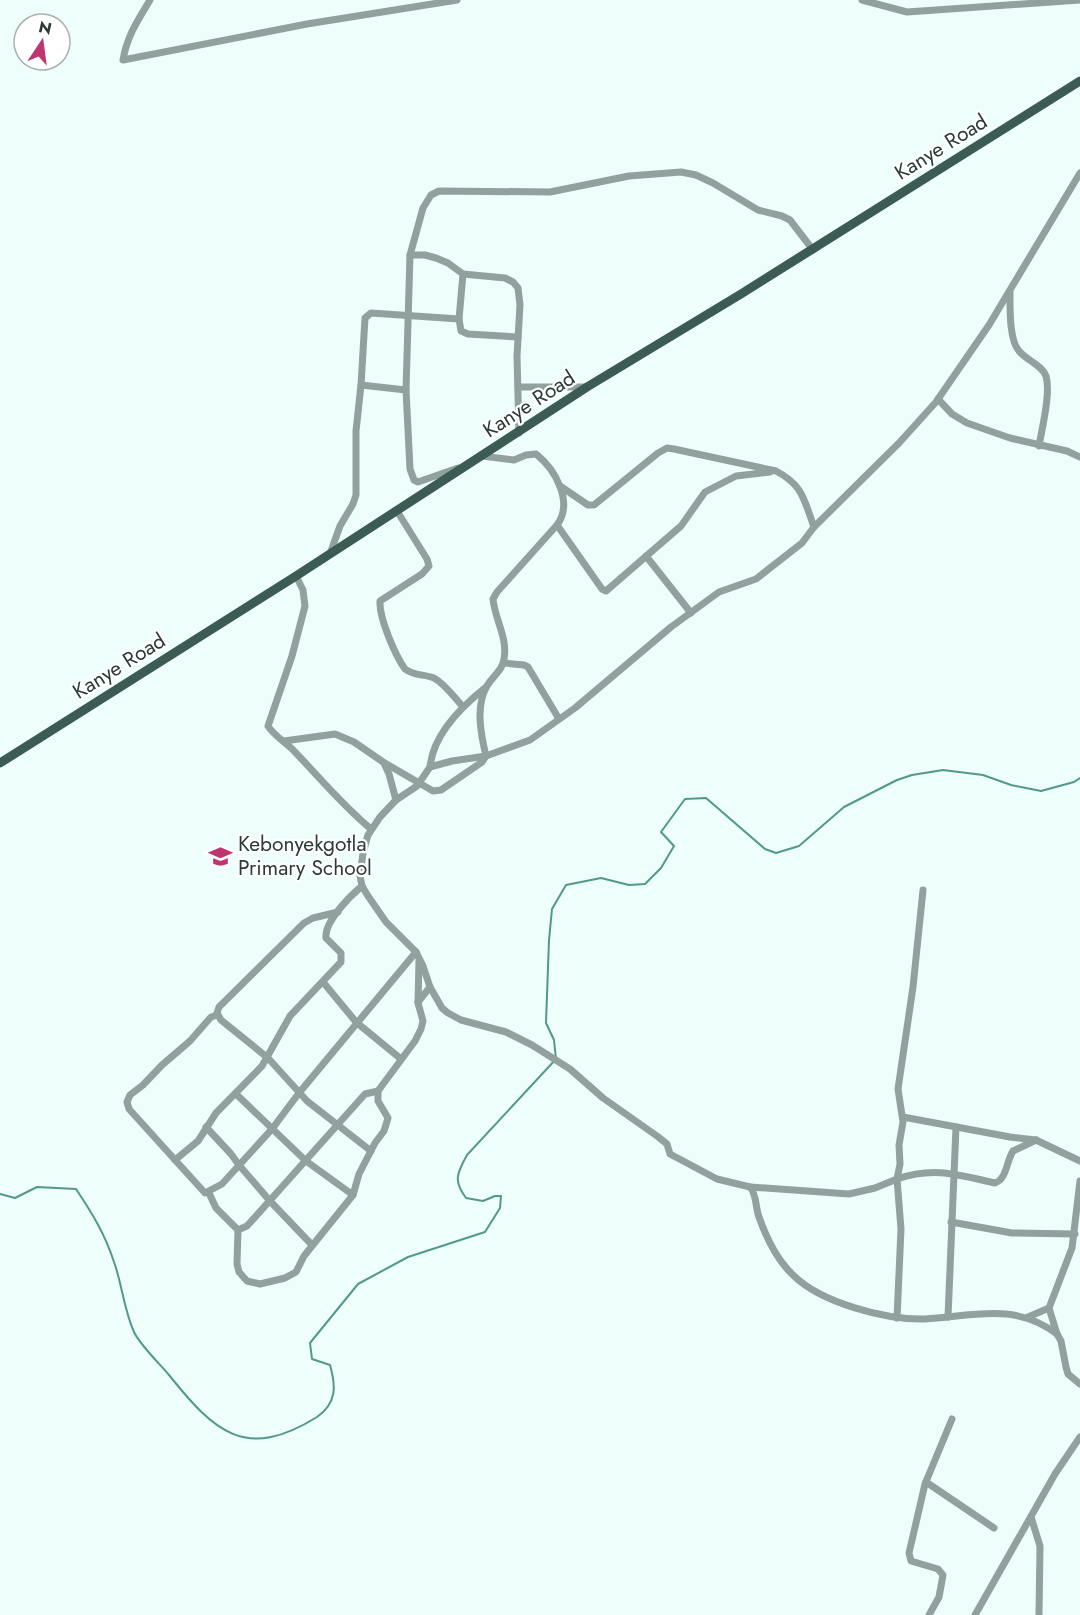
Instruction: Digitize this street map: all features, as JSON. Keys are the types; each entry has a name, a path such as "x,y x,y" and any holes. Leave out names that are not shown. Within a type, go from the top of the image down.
{"main road":[{"name":"Kanye Road","path":"0,763 296,576 587,387 813,250 1080,81"}],"street":[{"path":"150,0 130,31 125,43 123,60 307,24 457,0"},
{"path":"411,0 412,9"},
{"path":"862,0 908,12 1080,0"},
{"path":"466,466 418,483 414,480 410,470 406,390 410,255 423,208 431,195 439,191 550,192 629,176 681,172 696,175 713,183 758,210 790,220 813,250"},
{"path":"429,767 486,756 530,740 719,592 756,579 802,543 814,526 905,436 938,399 1010,291 1080,173"},
{"path":"410,255 436,258 448,263 463,274 505,278 518,288 520,305 519,433"},
{"path":"463,274 459,319 464,334 518,337"},
{"path":"1010,291 1011,324 1016,348 1026,359 1040,368 1046,378 1046,397 1039,446"},
{"path":"330,554 340,526 356,495 356,431 362,385 365,318 371,313 459,319"},
{"path":"362,385 406,390"},
{"path":"518,387 587,387"},
{"path":"938,399 952,414 967,423 1080,457"},
{"path":"560,486 588,505 594,505 658,453 667,448 683,450 776,471 791,479 799,489 814,526"},
{"path":"482,456 514,460 536,454 555,476 560,486 564,507 562,518 494,596 493,602 505,645 504,663 485,688 463,707 440,737 432,752 429,767 419,783 396,800 371,830 365,842 361,867 362,886 386,922 417,955 430,987 442,1008 453,1017 506,1032 570,1069 603,1098 667,1144 670,1154 717,1179 750,1186 849,1194 923,1172 954,1174 995,1183 1000,1182 1013,1151 1036,1140"},
{"path":"557,525 602,589 606,591 681,526 705,492 735,476 776,471"},
{"path":"397,511 429,566 422,574 380,601 388,634 405,669 411,674 430,676 437,680 463,707"},
{"path":"646,556 691,613"},
{"path":"296,576 303,590 304,606 292,656 268,724 271,731 284,741 371,830"},
{"path":"504,663 528,667 559,719"},
{"path":"284,741 335,734 354,742 433,791 441,790 479,765 486,756 481,724 482,698 485,688"},
{"path":"383,762 396,800"},
{"path":"175,1160 198,1140 216,1113 268,1058 290,1016 342,959 340,953 325,937 326,928 362,886"},
{"path":"897,1318 901,1229 897,1179 903,1117 898,1089 913,987 923,890"},
{"path":"217,1015 219,1007 300,926 313,918 338,912"},
{"path":"209,1192 216,1208 238,1230 236,1254 238,1268 244,1278 253,1284 260,1284 295,1274 312,1245 353,1195 359,1174 384,1131 388,1120 386,1112 378,1101 378,1091 415,1041 422,1025 417,955"},
{"path":"217,1015 211,1017 190,1041 127,1100 129,1109 202,1191 209,1192 222,1184 272,1129 356,1022 417,955"},
{"path":"323,982 356,1022 401,1059"},
{"path":"420,1000 430,987"},
{"path":"420,1000 436,999"},
{"path":"217,1015 268,1058 299,1093 337,1126 371,1151"},
{"path":"238,1230 247,1226 365,1094 373,1090 378,1091"},
{"path":"236,1094 306,1161 353,1195"},
{"path":"903,1117 1036,1140 1080,1161"},
{"path":"948,1317 956,1126"},
{"path":"207,1127 270,1201 312,1245"},
{"path":"1080,1181 1075,1234 1068,1261 1049,1308 1061,1341 1068,1374 1080,1384"},
{"path":"750,1186 758,1216 771,1246 794,1276 819,1293 866,1311 897,1318 1017,1314 1047,1326 1057,1334"},
{"path":"951,1222 1021,1234 1075,1234"},
{"path":"1028,1317 1049,1308"},
{"path":"929,1615 936,1605 942,1585 942,1572 915,1563 909,1558 926,1482 952,1419"},
{"path":"975,1615 1030,1517 1076,1448 1080,1437"},
{"path":"926,1482 994,1527"},
{"path":"1030,1517 1040,1546 1040,1615"}],"waterway":[{"path":"0,1194 15,1198 37,1187 76,1189 107,1242 134,1332 185,1395 201,1412 233,1434 250,1438 270,1437 292,1430 324,1412 331,1400 334,1387 330,1365 312,1359 310,1343 358,1284 408,1257 485,1232 500,1208 501,1196 483,1201 466,1198 459,1187 459,1172 467,1155 556,1059 554,1040 546,1023 549,940 552,909 566,885 601,878 629,885 645,884 661,868 674,846 661,832 685,799 706,798 765,849 776,853 799,846 844,807 897,780 912,775 943,770 983,775 1011,785 1041,791 1074,782 1080,778"}],"place":[{"name":"Kebonyekgotla Primary School","path":"220,856"}]}
